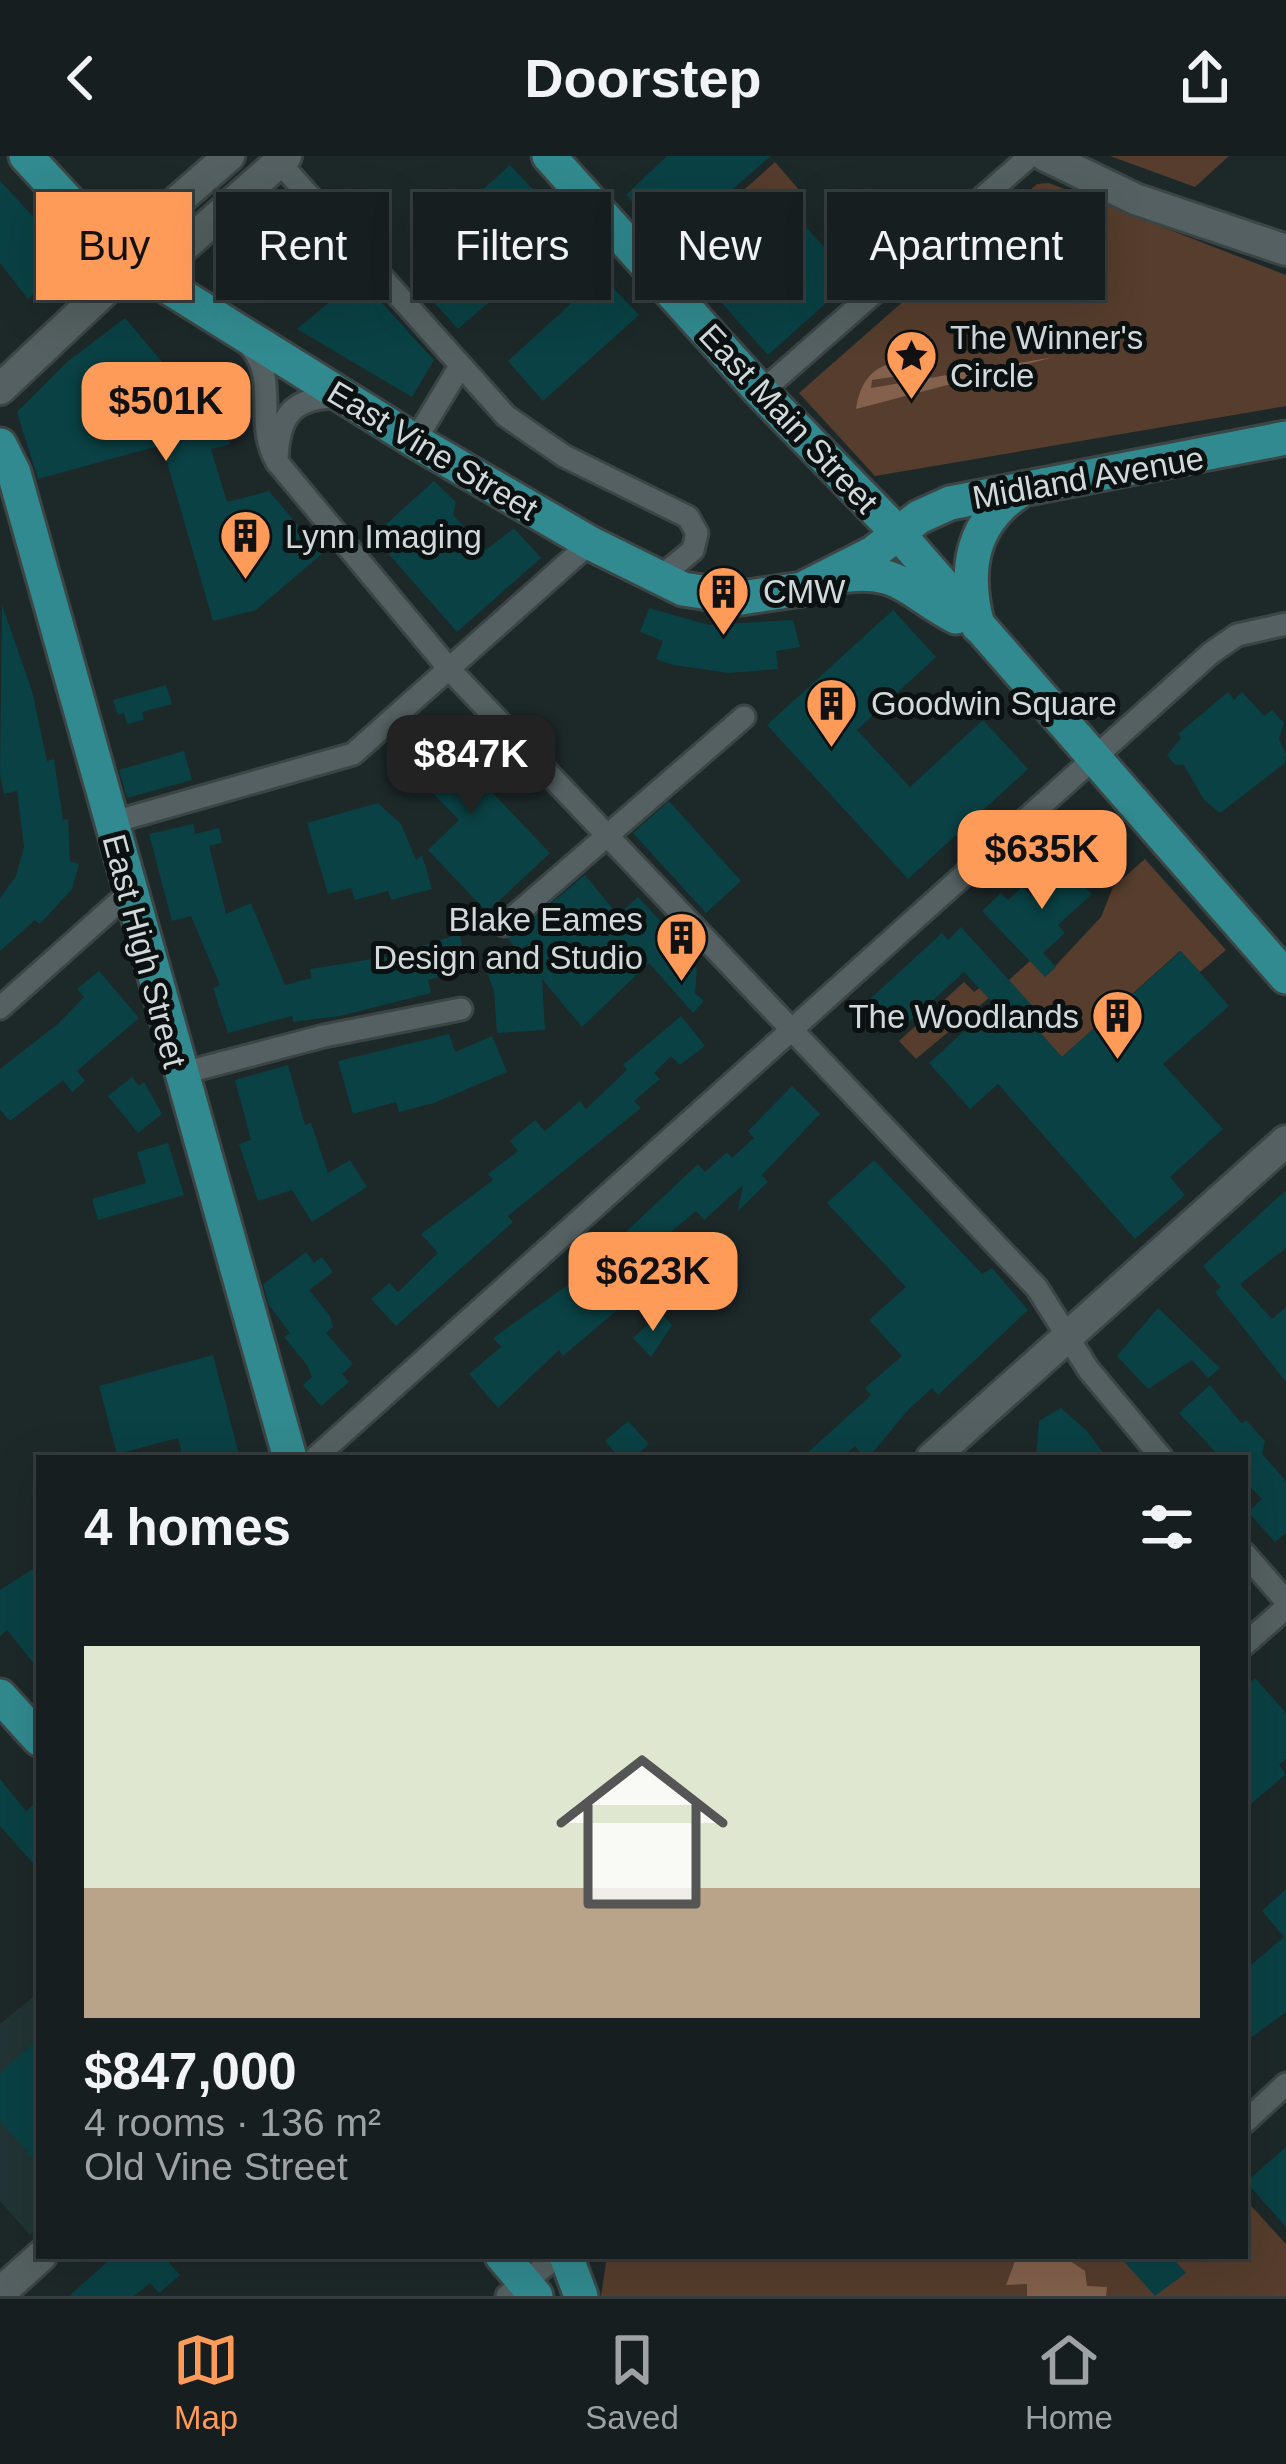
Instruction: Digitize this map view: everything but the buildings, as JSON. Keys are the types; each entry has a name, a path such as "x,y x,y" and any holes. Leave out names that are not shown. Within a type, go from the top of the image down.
{"main road":[{"name":"East Vine Street","path":"26,156 62,192"},
{"path":"189,192 229,156"},
{"name":"East Main Street","path":"549,156 761,392 897,532 1286,977"},
{"path":"1046,156 1135,199 1286,250"},
{"path":"192,238 282,159"},
{"path":"0,388 94,300"},
{"name":"East Vine Street","path":"190,300 342,397 658,579 741,598 773,596 826,578 865,573 899,578 979,628"},
{"name":"Midland Avenue","path":"897,532 950,502 1035,482 1286,438"},
{"name":"East High Street","path":"0,445 14,473 289,1455"},
{"path":"979,628 971,601 972,548 993,512 1035,482"},
{"name":"East Vine Street","path":"826,578 897,532"},
{"path":"935,1455 1286,1141"},
{"path":"0,2293 38,2259"},
{"path":"563,2259 581,2296"}],"street":[{"path":"761,392 1030,156"},
{"path":"282,159 459,368 531,436 688,517 697,533 693,550 658,579"},
{"path":"235,328 264,366 262,426 277,462 451,670 1036,1288 1067,1336 1160,1455"},
{"path":"415,440 459,368"},
{"path":"277,462 279,426 290,408 319,396 342,397"},
{"path":"110,823 353,754 590,543"},
{"path":"317,1455 1210,653 1237,635 1286,624"},
{"path":"504,925 743,717"},
{"path":"0,1008 130,892"},
{"path":"179,1074 324,1036 461,1009"},
{"path":"1248,1558 1286,1605 1248,1642"},
{"path":"1248,2119 1286,2084"},
{"path":"518,2282 557,2259"}],"shaded area":[{"path":"1110,156 1229,156 1195,187"},
{"path":"775,162 800,191 799,192 742,192"},
{"path":"1049,183 1072,192 1028,192 1037,184"},
{"path":"1105,205 1286,275 1286,406 875,476 799,393 905,300 1105,300"},
{"path":"1054,357 856,409 868,378 895,362 899,376 872,380 871,388"},
{"path":"1145,859 1226,950 1200,972 1180,951 1062,1057 1038,1032 1009,980 1030,961 1046,976 1101,917 1113,887"},
{"path":"964,982 974,992 981,987 990,997 916,1059 899,1041"},
{"path":"36,1994 36,2230 30,2235 0,2201 0,2024"},
{"path":"1248,2202 1286,2244 1286,2296 601,2296 607,2259 1248,2259"},
{"path":"1016,2259 1067,2259 1085,2271 1087,2286 1107,2287 1106,2296 1027,2296 1027,2284 1006,2285"}],"place":[{"name":"The Winner's Circle","path":"911,402"},
{"name":"Lynn Imaging","path":"246,582"},
{"name":"CMW","path":"724,637"},
{"name":"Goodwin Square","path":"832,749"},
{"name":"Blake Eames Design and Studio","path":"682,984"},
{"name":"The Woodlands","path":"1118,1062"}]}
